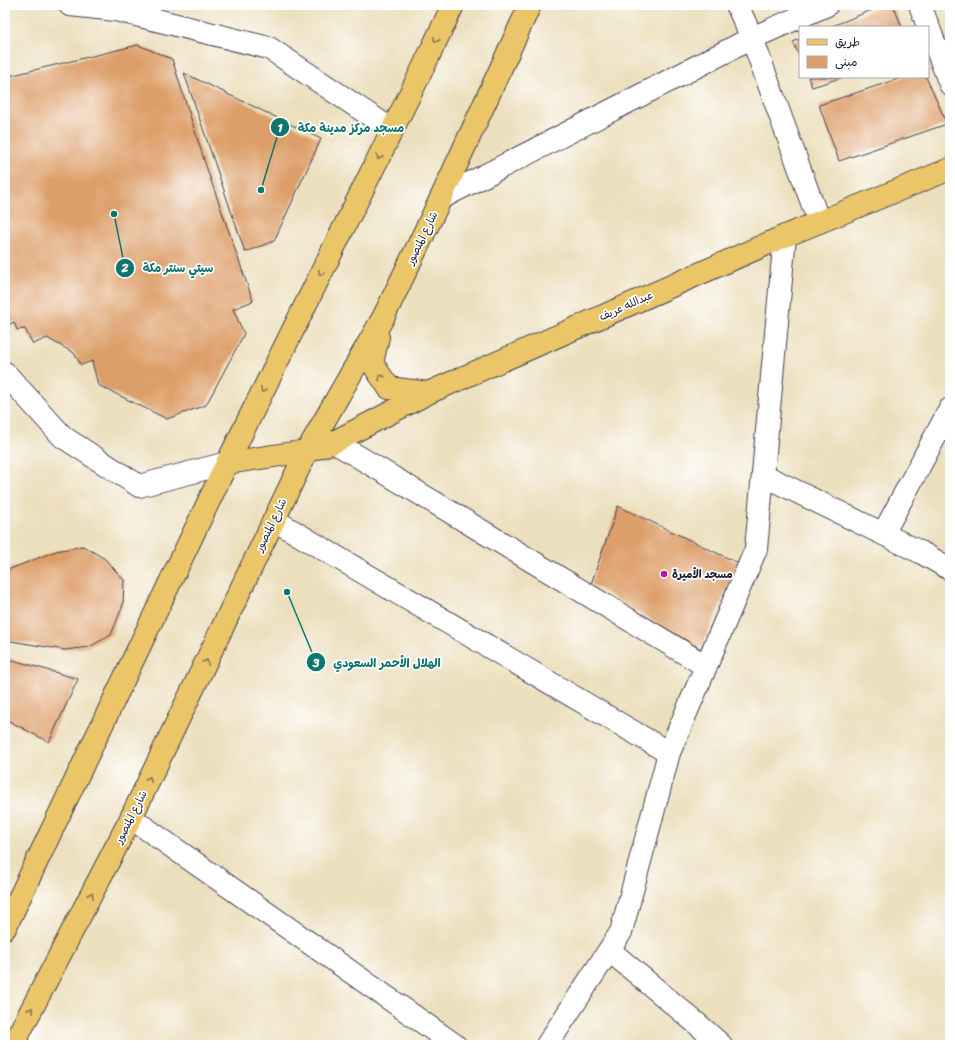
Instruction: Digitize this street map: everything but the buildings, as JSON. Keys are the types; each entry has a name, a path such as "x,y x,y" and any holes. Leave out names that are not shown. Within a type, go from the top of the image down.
{"main road":[{"path":"5,928 227,463 453,5"},
{"name":"شارع المنصور","path":"13,1045 131,818 307,451 384,316 441,198 530,5"},
{"name":"عبدالله عريف","path":"227,463 307,451 334,442 428,393 785,236 950,169"},
{"path":"384,316 372,363 389,388 428,393"}],"street":[{"path":"70,5 116,10 269,48 392,130"},
{"path":"737,5 752,38 819,222"},
{"path":"441,198 752,38 827,5"},
{"path":"920,5 928,26"},
{"path":"929,29 950,84"},
{"path":"547,1045 621,932 669,753 756,549 785,236"},
{"path":"5,373 63,437 139,486 227,463"},
{"path":"883,534 950,410"},
{"path":"334,442 706,666"},
{"path":"763,475 922,553 950,569"},
{"path":"274,520 669,753"},
{"path":"131,818 455,1045"},
{"path":"610,950 721,1045"}],"place":[{"name":"مسجد مركز مدينة مكة","path":"261,190"},
{"name":"سيتي سنتر مكة","path":"114,214"},
{"name":"مسجد الأميرة","path":"664,574"},
{"name":"الهلال الأحمر السعودي","path":"287,592"}]}
